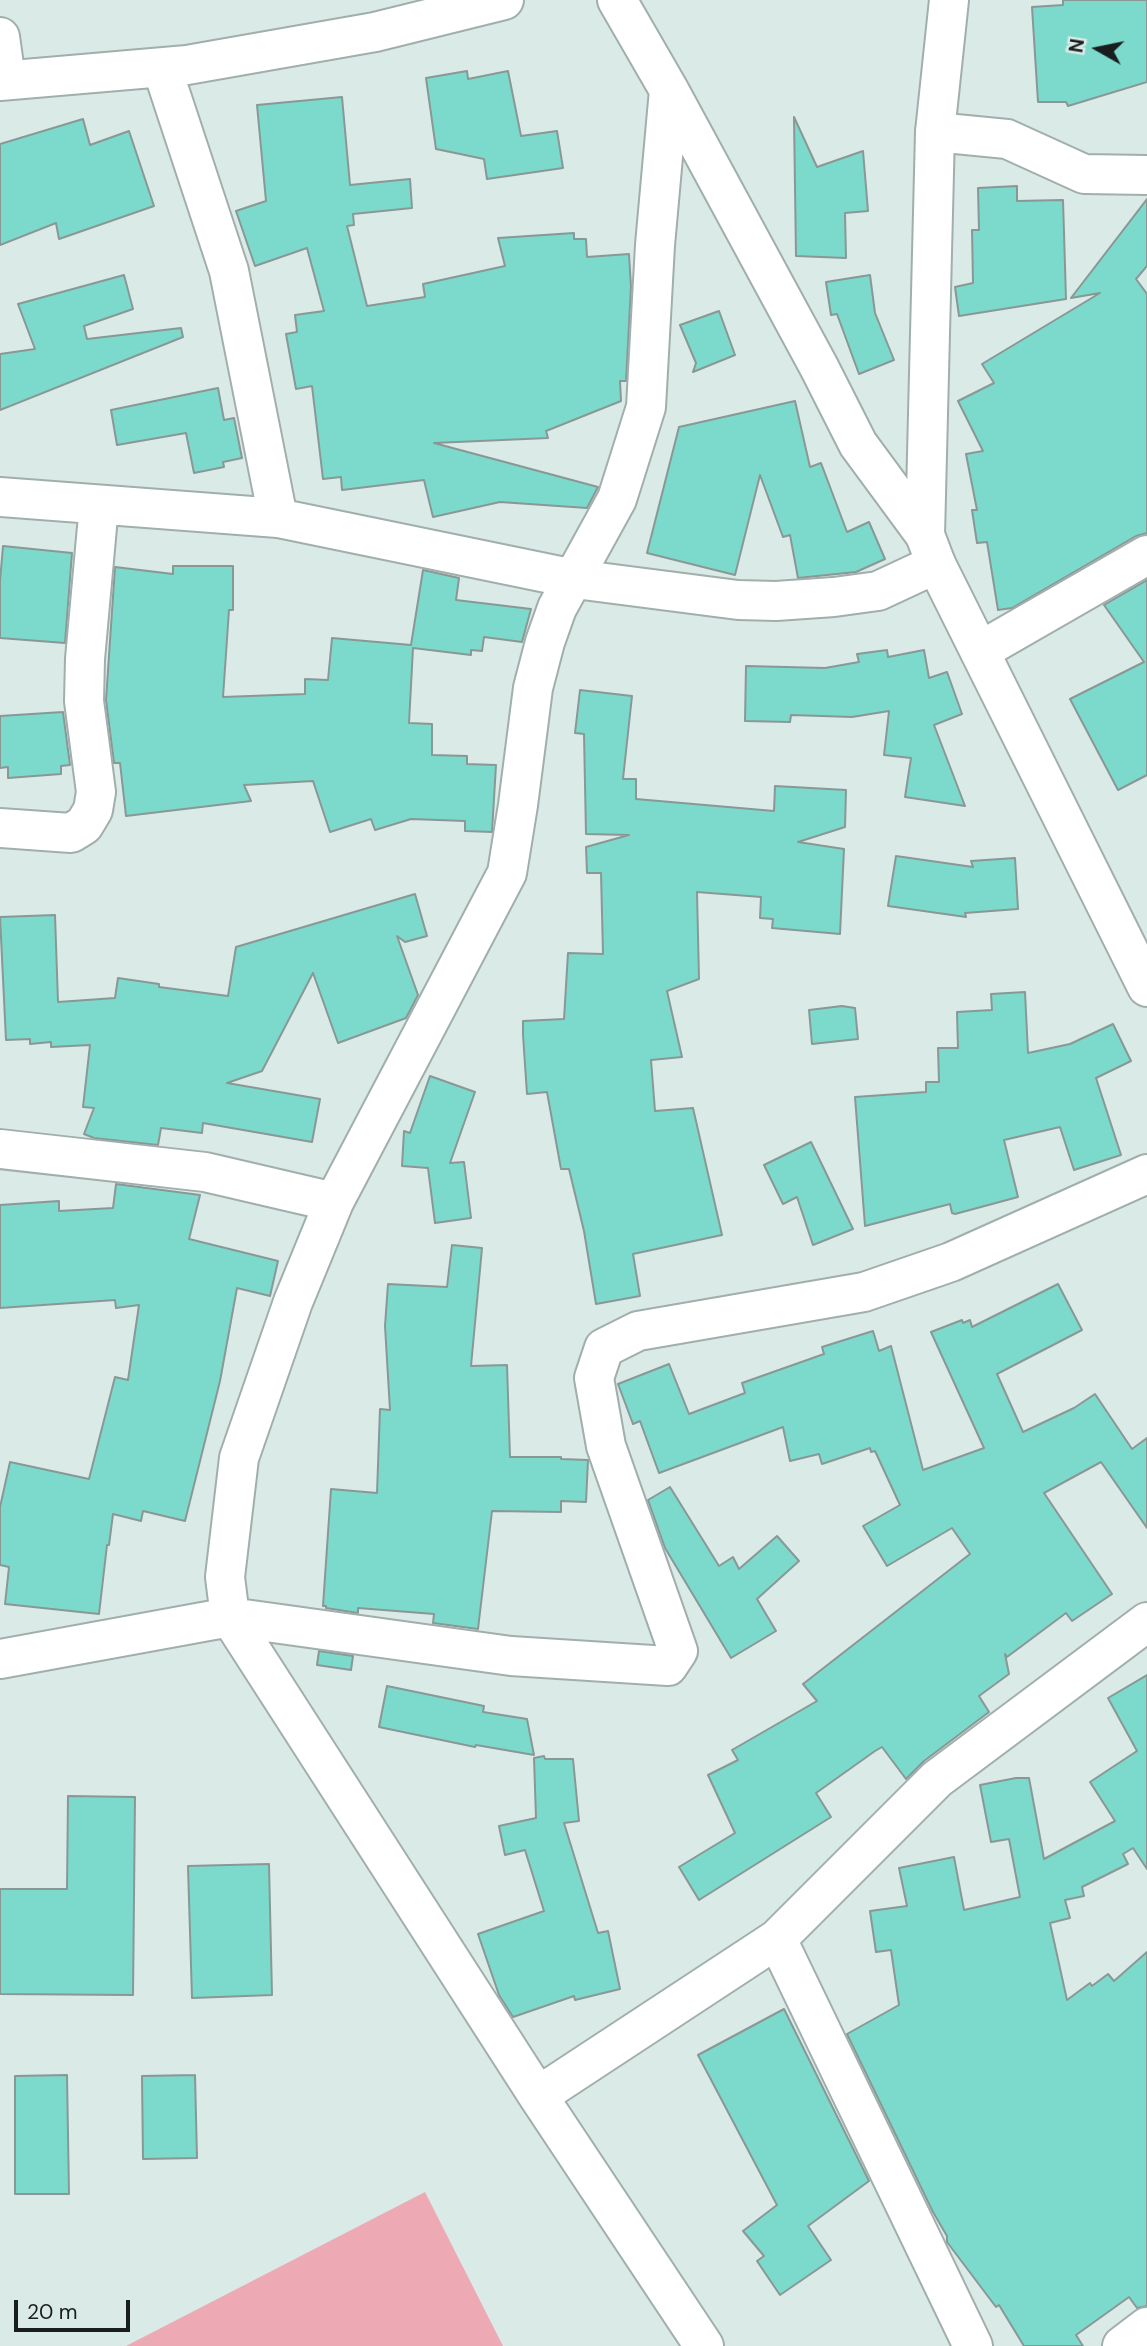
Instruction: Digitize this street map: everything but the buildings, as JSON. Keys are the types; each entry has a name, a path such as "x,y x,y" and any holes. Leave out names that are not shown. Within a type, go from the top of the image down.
{"street":[{"path":"0,37 3,81 162,68 375,32 504,0"},
{"path":"617,0 669,90 859,444 931,550 1147,987"},
{"path":"931,550 935,132 949,0"},
{"path":"162,68 229,271 278,518"},
{"path":"669,90 654,245 646,407 617,499 575,579 556,608 533,688 507,873 334,1202 293,1302 239,1458 225,1577 230,1617 538,2096 704,2346"},
{"path":"935,132 1007,139 1084,174 1147,175"},
{"path":"0,497 278,518 575,579 738,600 776,601 878,591 931,550"},
{"path":"0,828 71,833 84,825 93,810 96,792 84,701 85,659 99,505"},
{"path":"980,651 1147,555"},
{"path":"0,1149 205,1172 334,1202"},
{"path":"0,1659 230,1617 511,1656 668,1666 678,1651 606,1446 594,1378 604,1348 638,1331 864,1292 951,1262 1147,1174"},
{"path":"538,2096 777,1939 937,1780 1147,1622"},
{"path":"777,1939 973,2346"},
{"path":"1122,2346 1147,2327"}],"shaded area":[{"path":"425,2192 503,2346 126,2346"}]}
